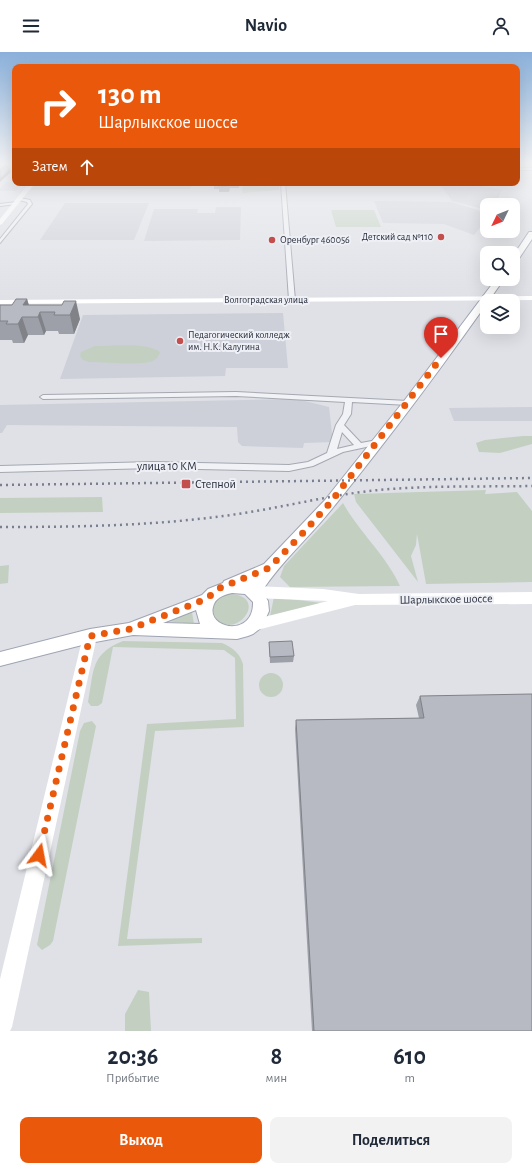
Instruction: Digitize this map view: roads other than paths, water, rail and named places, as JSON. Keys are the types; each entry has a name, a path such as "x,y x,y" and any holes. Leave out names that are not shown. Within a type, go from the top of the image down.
{"main road":[{"path":"0,223 13,208"},
{"path":"520,251 532,234"},
{"name":"Волгоградская улица","path":"0,302 480,298"},
{"name":"Волгоградская улица","path":"520,298 532,298"},
{"path":"254,592 269,568 330,503 408,403 480,306"},
{"path":"0,659 90,636 130,629 206,599 215,591 269,568"},
{"path":"130,629 238,632 253,625 258,620 261,608 260,602 254,592 241,586 226,586"},
{"name":"Шарлыкское шоссе","path":"254,592 323,595 359,600 532,598"},
{"path":"206,599 203,607 204,616 212,627 222,632"},
{"name":"Шарлыкское шоссе","path":"253,625 359,600"},
{"path":"0,1027 90,636"}],"street":[{"path":"0,242 27,208"},
{"path":"285,208 292,300"},
{"path":"43,397 236,394 408,403"},
{"path":"331,454 340,425 347,414 349,401"},
{"path":"340,425 358,445"},
{"name":"улица 10 КМ","path":"0,469 152,465 289,468 310,464 331,454 358,445 377,442"}],"railway":[{"path":"0,485 532,478"},
{"path":"0,527 56,527 167,522 241,513 369,491 389,489 532,486"}],"place":[{"name":"Детский сад №110","path":"441,237"},
{"name":"Оренбург 460056","path":"272,240"},
{"name":"Педагогический колледж им. Н.К. Калугина","path":"180,341"},
{"name":"Степной","path":"186,484"}]}
